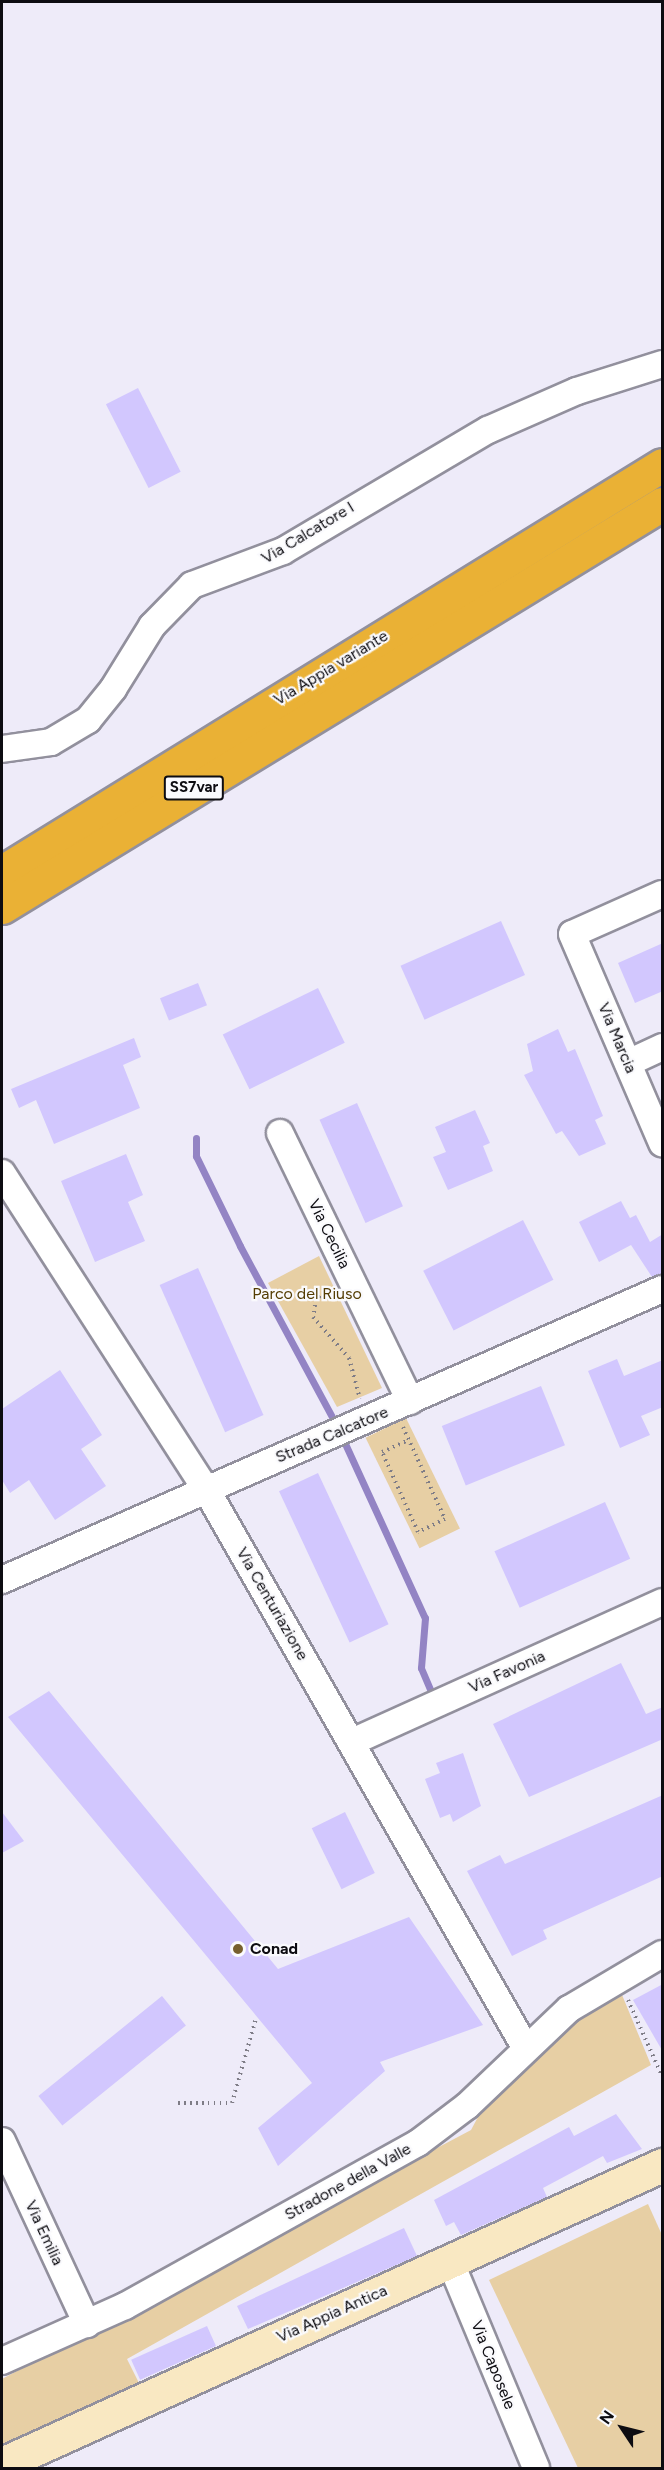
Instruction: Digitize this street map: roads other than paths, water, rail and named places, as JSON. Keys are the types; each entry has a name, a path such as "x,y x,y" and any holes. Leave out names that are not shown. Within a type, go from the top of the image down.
{"highway":[{"name":"Via Appia variante","path":"2,872 663,465"},
{"name":"Via Appia variante","path":"2,907 663,504"}],"street":[{"name":"Via Calcatore I","path":"2,748 51,742 88,720 113,689 152,626 192,585 284,551 488,430 577,391 663,364"},
{"name":"Via Marcia","path":"663,894 572,934 663,1143"},
{"path":"628,1063 663,1047"},
{"name":"Via Cecilia","path":"280,1133 351,1280 402,1404"},
{"name":"Via Centuriazione","path":"2,1173 206,1490 525,2047"},
{"name":"Strada Calcatore","path":"2,1580 663,1289"},
{"name":"Via Favonia","path":"352,1742 663,1602"},
{"name":"Stradone della Valle","path":"2,2361 87,2324 424,2139 480,2094 525,2047 569,2009 617,1977 663,1954"},
{"name":"Via Emilia","path":"2,2141 87,2324"},
{"name":"Via Appia Antica","path":"2,2463 663,2165"},
{"name":"Via Caposele","path":"450,2261 536,2469"}],"waterway":[{"path":"196,1138 196,1156 240,1246 337,1426"},
{"path":"342,1437 425,1618 421,1668 431,1692"}],"place":[{"name":"Conad","path":"238,1949"}],"park label":[{"name":"Parco del Riuso","path":"307,1294"}]}
